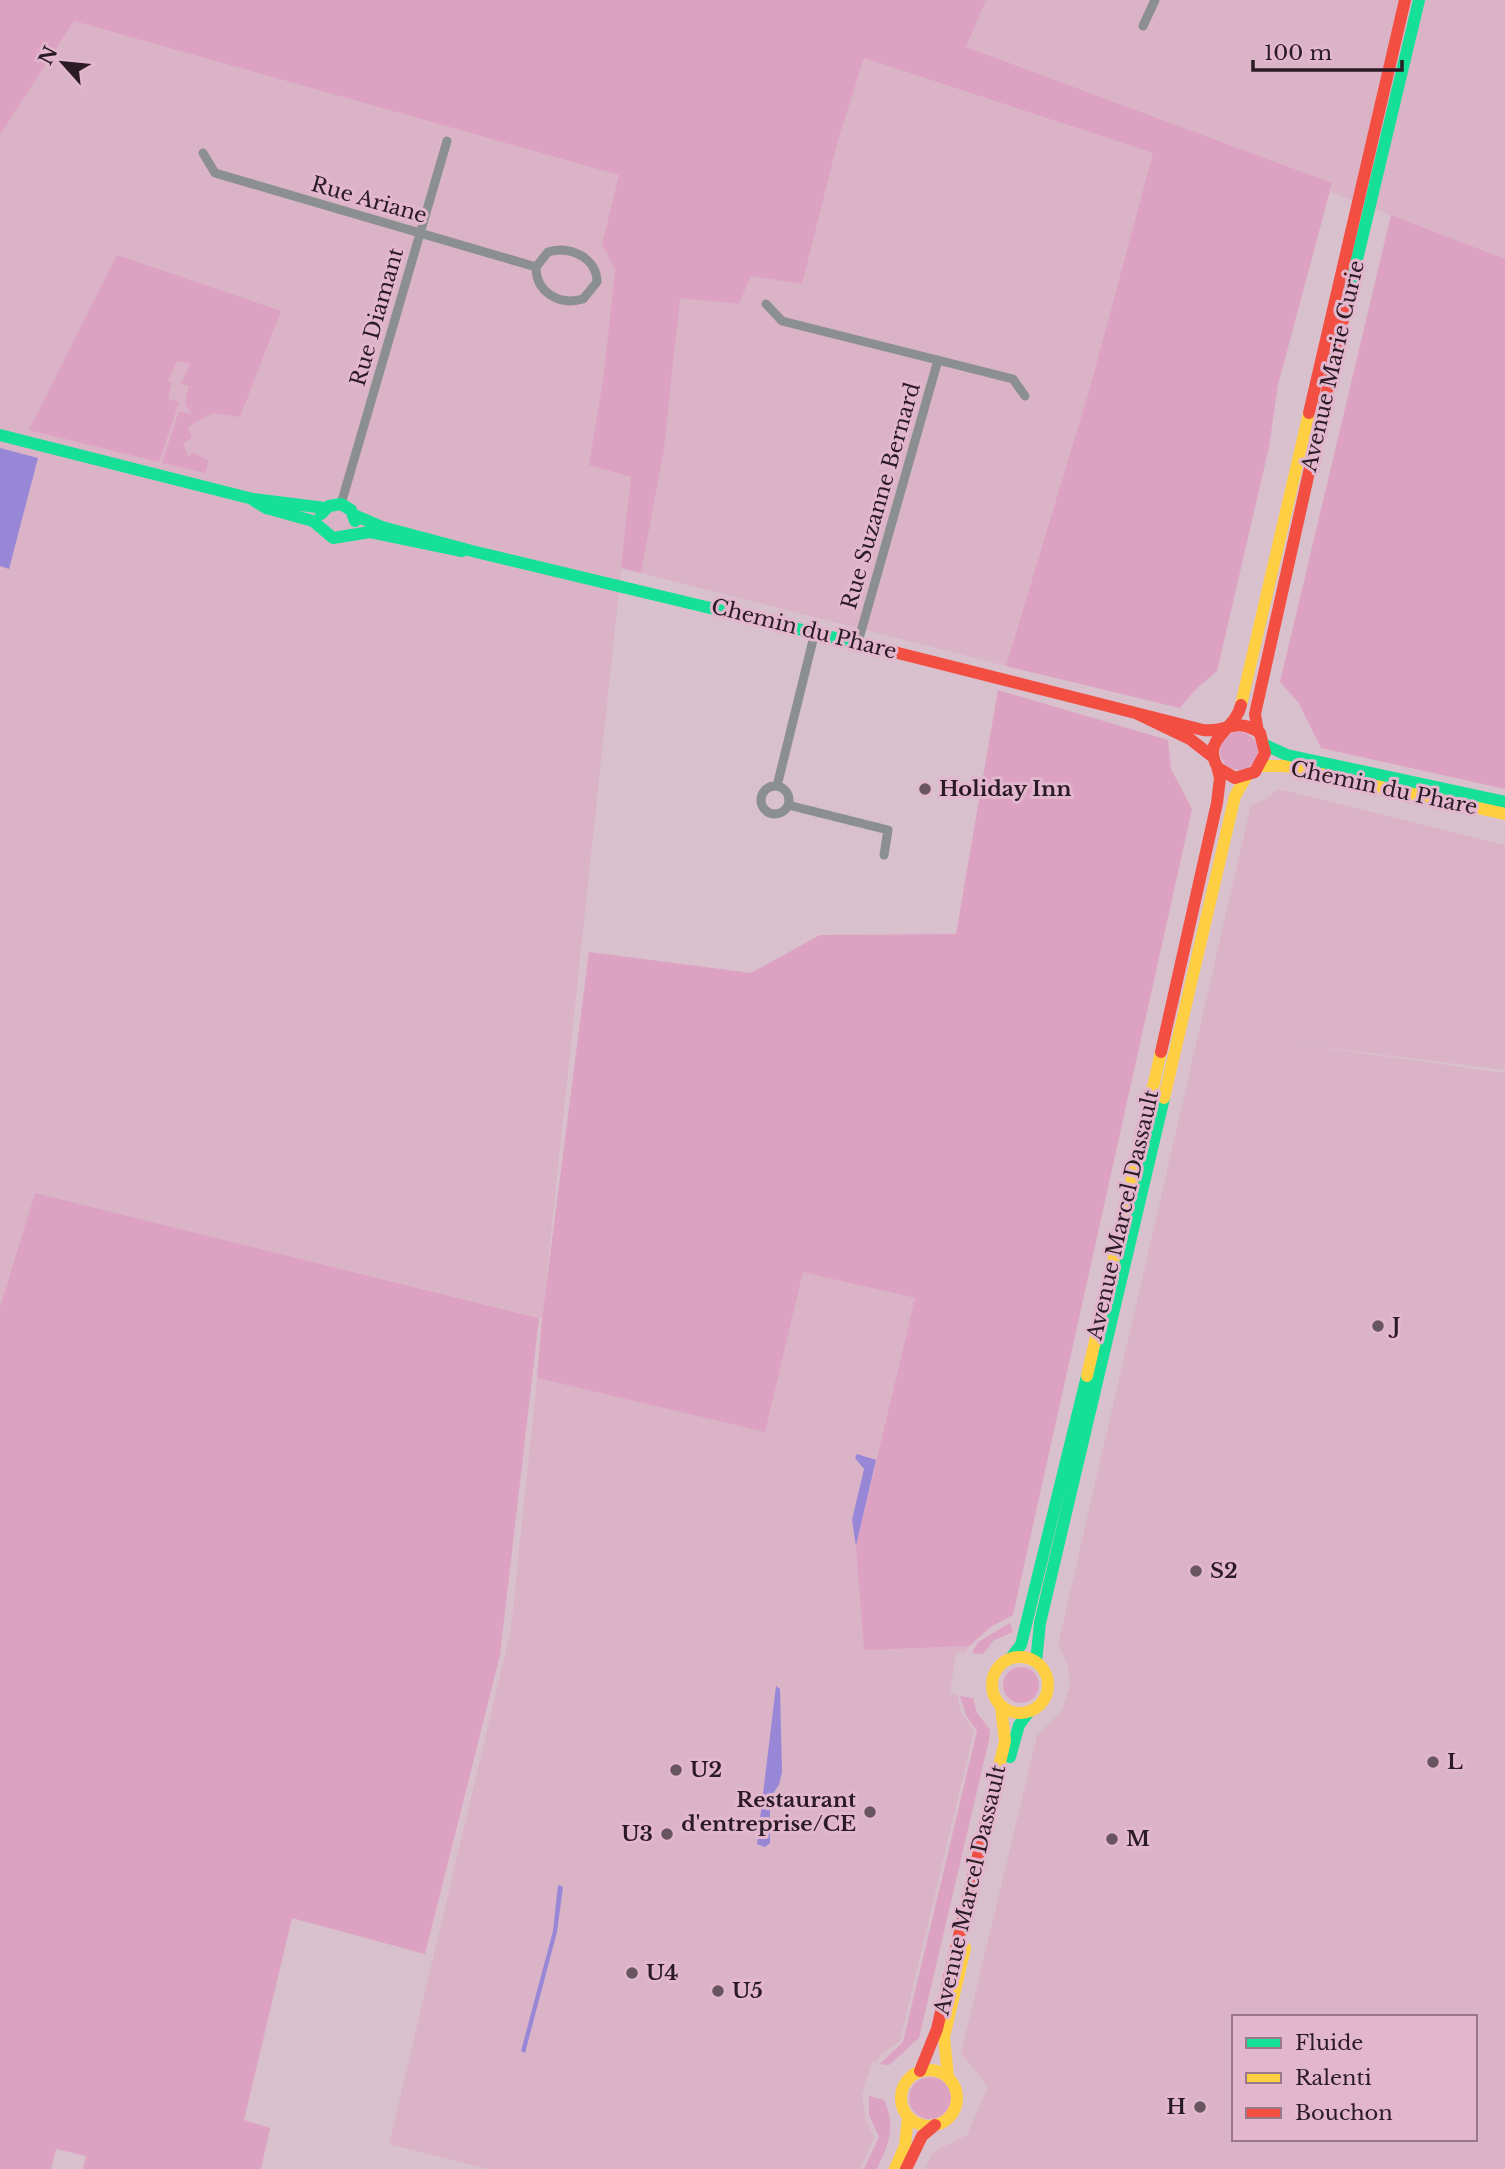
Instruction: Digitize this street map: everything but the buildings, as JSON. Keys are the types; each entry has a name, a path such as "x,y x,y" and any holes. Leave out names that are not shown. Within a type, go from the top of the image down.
{"main road":[{"name":"Avenue Marie Curie","path":"1230,726 1240,711 1405,0"},
{"name":"Avenue Marie Curie","path":"1258,732 1255,714 1368,211 1419,0"},
{"path":"0,435 253,499 269,499 307,509 341,504 354,515 354,526 348,535 333,538 305,517 266,508 253,499"},
{"path":"321,528 320,517 325,508"},
{"name":"Chemin du Phare","path":"354,515 371,524 449,542 472,551 858,642 1136,713 1190,739 1215,762"},
{"name":"Chemin du Phare","path":"348,535 370,532 444,550 472,551"},
{"name":"Chemin du Phare","path":"1136,713 1153,713 1206,731 1230,726"},
{"path":"1248,725 1258,732 1265,745 1266,758 1262,766 1247,777 1233,777 1215,762 1216,738 1230,726 1248,725"},
{"name":"Chemin du Phare","path":"1265,745 1287,755 1505,802"},
{"name":"Avenue Marcel Dassault","path":"1010,1659 1021,1645 1034,1597 1110,1279 1217,803 1220,778 1215,762"},
{"name":"Chemin du Phare","path":"1262,766 1284,766 1505,814"},
{"name":"Avenue Marcel Dassault","path":"1036,1662 1040,1623 1151,1146 1235,796 1247,777"},
{"path":"1019,1657 1036,1662 1046,1674 1049,1689 1043,1702 1028,1713 1009,1711 1001,1706 992,1683 998,1668 1010,1659 1019,1657"},
{"name":"Avenue Marcel Dassault","path":"920,2071 928,2057 937,2029 1005,1741 1001,1706"},
{"name":"Avenue Marcel Dassault","path":"948,2077 944,2037 1012,1745 1019,1725 1028,1713"},
{"path":"906,2169 922,2136 949,2118 957,2104 956,2089 948,2077 935,2070 920,2071 904,2087 902,2104 908,2116 920,2124 935,2125"},
{"path":"895,2169 905,2146 908,2116"}],"street":[{"path":"1143,26 1155,0"},
{"name":"Rue Diamant","path":"341,504 447,141"},
{"name":"Rue Ariane","path":"203,153 215,173 536,267"},
{"path":"554,250 580,255 595,268 597,282 583,299 567,300 541,289 536,279 536,267 541,258 554,250"},
{"path":"766,304 782,321 1013,379 1025,396"},
{"name":"Rue Suzanne Bernard","path":"858,642 938,360"},
{"path":"777,786 815,632"},
{"path":"777,786 788,794 788,805"},
{"path":"777,786 764,791 760,800 763,809 776,815 788,805"},
{"path":"788,805 888,830 884,855"}],"shaded area":[{"path":"0,0 986,0 966,47 1332,183 1278,385 1269,447 1217,671 1195,690 1180,708 1006,666 1091,384 1153,153 864,58 837,144 802,284 751,276 739,304 680,298 664,449 641,573 621,568 631,477 589,465 603,381 615,270 602,244 619,175 74,21 0,135"},
{"path":"986,0 1505,0 1505,259 1331,192 1332,183 966,47"},
{"path":"74,21 619,175 602,244 615,269 603,381 589,465 631,477 542,1318 35,1193 0,1307 0,135"},
{"path":"864,58 1153,153 1091,384 1006,666 641,573 664,449 680,297 739,304 751,276 837,144"},
{"path":"1391,215 1505,259 1505,789 1321,748 1298,702 1280,682"},
{"path":"117,255 281,311 240,417 212,413 188,427 192,438 183,443 188,456 194,453 209,461 205,473 162,463 179,411 192,414 185,404 189,386 181,384 190,364 177,361 168,381 172,382 168,399 179,402 159,462 29,430"},
{"path":"0,448 38,458 9,569 0,566"},
{"path":"998,690 1168,740 1171,769 1192,809 1013,1615 992,1626 969,1646 864,1650 856,1547 915,1298 803,1272 765,1432 537,1378 542,1318 589,952 751,973 820,935 956,934"},
{"path":"1239,732 1252,738 1258,751 1252,764 1239,770 1226,764 1220,751 1226,738"},
{"path":"1278,789 1505,845 1505,1070 1274,1041 1505,1073 1505,2169 925,2169 933,2152 967,2135 988,2087 961,2053 1037,1736 1062,1711 1070,1685 1068,1666 1058,1645 1251,805 1267,799"},
{"path":"35,1193 539,1318 500,1655 425,1954 292,1918 244,2120 270,2128 261,2169 83,2169 86,2156 56,2149 51,2169 0,2169 0,1307"},
{"path":"803,1271 915,1298 856,1547 864,1649 969,1646 965,1653 956,1652 950,1694 957,1694 961,1713 974,1731 900,2041 881,2054 876,2063 872,2062 862,2095 865,2118 874,2138 860,2169 488,2169 389,2144 511,1629 537,1378 765,1432"},
{"path":"857,1454 876,1460 856,1546 852,1520 864,1469 855,1458"},
{"path":"1010,1623 1013,1632 994,1640 983,1654 972,1653 978,1642"},
{"path":"1021,1667 1034,1672 1039,1685 1034,1698 1021,1703 1008,1698 1003,1685 1008,1672"},
{"path":"776,1686 780,1689 782,1772 779,1785 770,1798 770,1843 765,1847 757,1844"},
{"path":"960,1696 973,1698 977,1713 990,1730 989,1740 919,2038 889,2065 880,2064 903,2042 977,1731 966,1715"},
{"path":"558,1885 563,1887 557,1932 525,2053 521,2051 553,1931"},
{"path":"930,2077 945,2083 951,2098 945,2113 930,2119 915,2113 909,2098 915,2083"},
{"path":"869,2096 884,2100 890,2118 888,2143 877,2169 864,2169 879,2137 869,2115"}],"traffic: fast":[{"path":"1349,293 1419,0"},
{"path":"0,435 253,499 325,508"},
{"path":"253,500 266,508 313,521 333,538 370,532 462,551"},
{"path":"321,514 329,506 341,504 351,510 355,521"},
{"path":"354,515 382,527 472,551 890,651"},
{"path":"1265,745 1287,755 1505,802"},
{"path":"1036,1662 1040,1623 1164,1098"},
{"path":"1010,1659 1021,1645 1087,1376"},
{"path":"1010,1757 1019,1725 1028,1713"}],"traffic: slow":[{"path":"1241,705 1309,413"},
{"path":"1262,766 1284,766 1505,814"},
{"path":"1164,1098 1235,796 1246,777"},
{"path":"1087,1376 1161,1052"},
{"path":"1014,1657 1026,1657 1040,1665 1048,1679 1048,1685 1046,1696 1040,1705 1026,1713 1014,1713 997,1701 992,1691 992,1679 1004,1662 1014,1657"},
{"path":"988,1813 1005,1741 1001,1706"},
{"path":"948,2077 944,2037 965,1948"},
{"path":"929,2070 940,2072 949,2078 955,2087 957,2098 955,2109 949,2118 940,2124 929,2126 918,2124 909,2118 903,2109 901,2098 903,2087 909,2078 918,2072 929,2070"},
{"path":"895,2169 905,2146 908,2116"}],"traffic: jam":[{"path":"1309,413 1405,0"},
{"path":"1258,732 1255,714 1349,293"},
{"path":"890,651 1203,730 1212,730 1226,728 1232,726 1238,725 1252,728 1260,733 1265,753 1255,772 1235,778 1218,768 1213,749 1216,741 1221,735 1227,728 1233,721 1238,714 1241,705"},
{"path":"1136,713 1190,739 1213,757"},
{"path":"1161,1052 1217,803 1220,778 1217,766"},
{"path":"920,2071 937,2029 988,1813"},
{"path":"906,2169 922,2136 935,2125"}],"place":[{"name":"Holiday Inn","path":"925,789"},
{"name":"J","path":"1378,1326"},
{"name":"S2","path":"1196,1571"},
{"name":"L","path":"1433,1762"},
{"name":"U2","path":"676,1770"},
{"name":"Restaurant d'entreprise/CE","path":"870,1812"},
{"name":"U3","path":"667,1834"},
{"name":"M","path":"1112,1839"},
{"name":"U4","path":"632,1973"},
{"name":"U5","path":"718,1991"},
{"name":"H","path":"1200,2107"}]}
